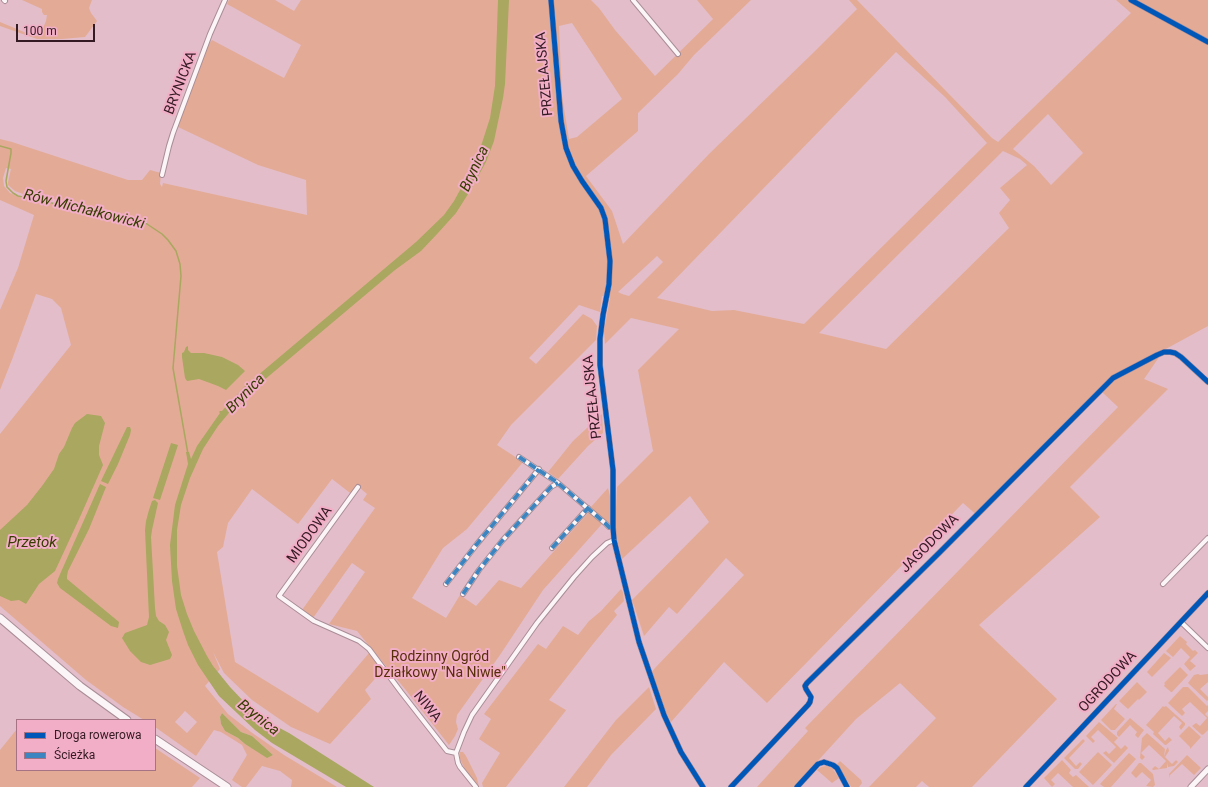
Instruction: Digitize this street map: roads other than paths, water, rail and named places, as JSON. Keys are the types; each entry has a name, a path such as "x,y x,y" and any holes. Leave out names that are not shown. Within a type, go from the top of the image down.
{"main road":[{"path":"0,618 80,686 126,719"},
{"path":"156,740 227,787"}],"street":[{"name":"BRYNICKA","path":"162,175 173,133 210,34 225,0"},
{"name":"PRZEŁAJSKA","path":"551,0 561,121 566,148 573,166 601,208 606,219 610,260 609,284 600,339 600,365 613,470 612,528 614,540 639,642 668,727 681,752 703,787"},
{"path":"633,0 678,54"},
{"path":"1131,0 1208,42"},
{"name":"JAGODOWA","path":"731,787 808,705 811,697 805,686 807,682 939,554 1113,378 1164,352 1170,352 1181,357 1208,382"},
{"path":"519,457 558,482 605,524 612,528"},
{"path":"446,584 539,469"},
{"path":"463,594 479,570 502,541 551,487 558,482"},
{"name":"MIODOWA","path":"279,596 358,487"},
{"path":"552,548 588,508"},
{"path":"1163,584 1208,538"},
{"path":"476,787 460,767 456,753 472,714 537,623 574,577 607,542 614,540"},
{"name":"OGRODOWA","path":"1026,787 1208,593"},
{"name":"NIWA","path":"279,596 314,621 359,641 369,649 447,751 456,753"},
{"path":"1181,622 1208,648"},
{"path":"797,787 818,764 824,762 830,763 837,768 847,787"},
{"path":"1191,787 1208,769"}],"water":[{"name":"Brynica","path":"498,0 509,0 503,98 494,141 486,162 470,191 456,213 421,251 395,270 238,402 218,426 203,449 190,478 181,505 177,530 177,566 181,595 194,631 207,656 230,687 260,716 374,787 346,787 272,743 255,730 219,696 198,665 188,645 176,609 172,581 170,545 175,505 188,464 186,452 189,452 191,459 197,446 220,413 219,412 222,411 244,387 416,242 444,215 454,201 478,154 490,118 495,86"},
{"path":"188,346 188,350 191,353 204,353 222,357 238,365 245,371 226,390 199,379 187,381 185,378 182,353"},
{"name":"Przetok","path":"87,414 101,416 105,423 99,446 99,455 103,465 55,571 39,584 26,604 19,600 11,601 0,596 0,530 27,505 42,486 54,469 59,454 64,447 75,423"},
{"path":"127,427 130,427 130,435 108,484 101,481"},
{"path":"171,443 178,445 160,500 153,498"},
{"path":"100,484 106,487 89,529 68,571 67,579 119,622 118,628 111,626 60,588 57,583"},
{"path":"155,500 158,503 151,537 155,608 156,616 159,621 165,625 169,632 166,640 172,655 170,659 150,665 141,662 130,651 122,638 125,633 147,625 149,617 145,530 152,501"},
{"path":"222,713 241,732 252,736 273,755 267,758 225,731 221,724 220,717"}],"waterway":[{"name":"Rów Michałkowicki","path":"0,146 11,149 6,181 7,187 18,196 147,224 162,234 176,251 180,264 181,276 173,368 188,454"}],"park label":[{"name":"Rodzinny Ogród Działkowy \"Na Niwie\"","path":"440,666"}]}
